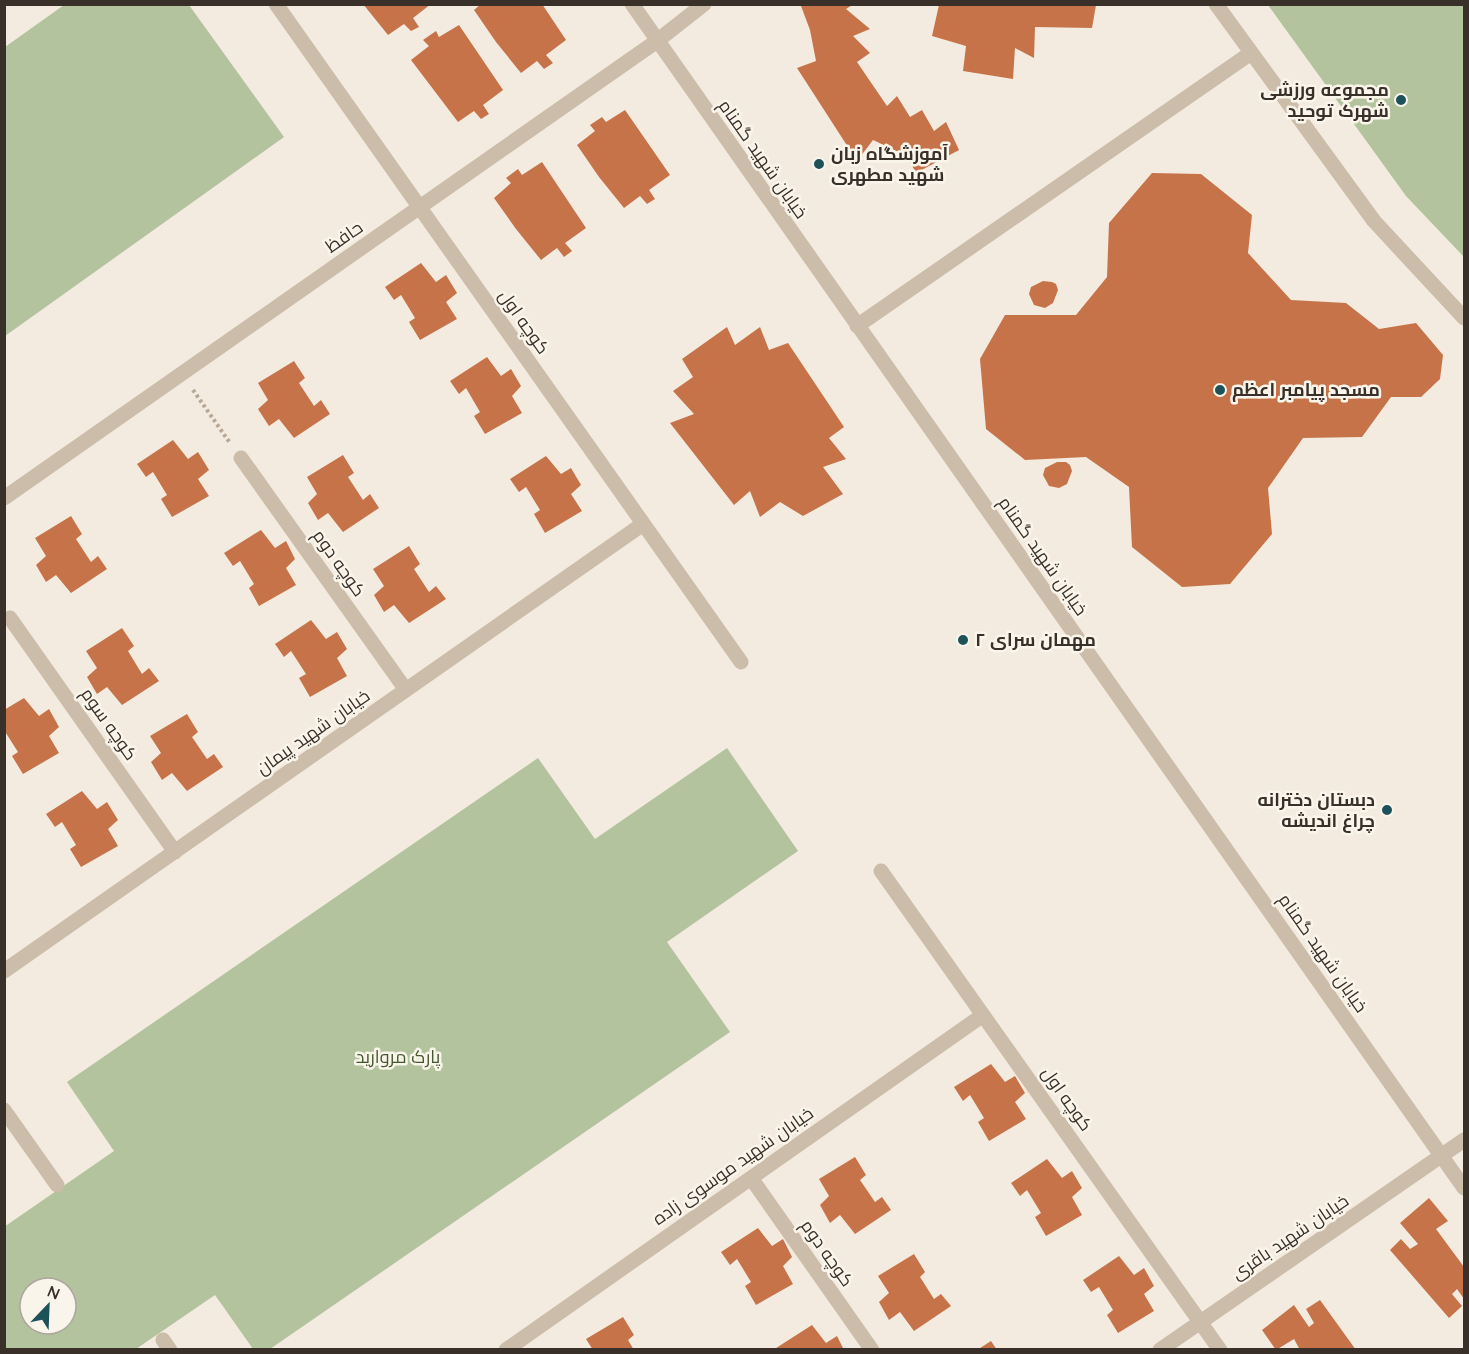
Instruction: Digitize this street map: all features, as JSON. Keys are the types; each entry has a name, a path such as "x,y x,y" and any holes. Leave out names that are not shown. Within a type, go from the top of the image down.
{"street":[{"name":"کوچه اول","path":"276,4 741,662"},
{"name":"خیابان شهید گمنام","path":"632,4 1464,1188"},
{"name":"حافظ","path":"4,498 657,41 704,4"},
{"path":"1216,4 1374,221 1464,318"},
{"path":"857,326 1251,53"},
{"name":"کوچه دوم","path":"241,458 406,690"},
{"name":"خیابان شهید پیمان","path":"4,971 643,524"},
{"name":"کوچه سوم","path":"10,618 175,852"},
{"name":"کوچه اول","path":"881,871 1220,1350"},
{"name":"خیابان شهید موسوی زاده","path":"516,1347 983,1015"},
{"path":"4,1110 57,1185"},
{"name":"خیابان شهید باقری","path":"1160,1350 1464,1140"},
{"name":"کوچه دوم","path":"751,1178 872,1350"}],"path":[{"path":"182,374 241,458"}],"green space":[{"path":"64,5 189,5 284,137 5,336 5,47"},
{"name":"مجموعه ورزشی شهرک توحید","path":"1268,5 1464,5 1464,257 1406,196"},
{"name":"پارک مروارید","path":"727,748 798,851 667,942 730,1032 270,1349 253,1349 215,1295 136,1349 5,1349 4,1227 114,1151 67,1082 538,758 595,839"}],"building":[{"path":"363,4 431,4 413,18 419,27 411,31 404,24 388,35"},
{"path":"481,4 542,4 566,40 546,55 553,63 544,69 537,61 521,73 474,10"},
{"path":"803,4 854,4 846,9 870,29 853,36 870,53 857,62 887,106 897,96 910,117 922,110 934,131 946,122 959,150 916,173 907,156 873,140 857,161 797,68 816,61 810,30 801,6"},
{"path":"939,5 1096,5 1092,28 1035,27 1034,58 1015,48 1013,79 963,71 966,46 932,36"},
{"path":"459,25 503,90 483,105 489,114 481,119 474,111 458,122 411,60 429,46 423,40 436,31 439,37"},
{"path":"625,110 670,175 649,190 655,199 647,204 640,196 624,208 577,145 595,131 590,125 602,117 606,122"},
{"path":"542,162 586,228 565,243 572,251 564,257 557,248 541,260 494,198 511,183 506,178 518,169 522,175"},
{"path":"1152,173 1201,174 1252,215 1248,253 1291,300 1346,303 1379,329 1416,323 1443,355 1440,379 1421,397 1391,397 1362,437 1303,438 1268,488 1272,534 1230,584 1182,587 1132,547 1129,487 1086,457 1025,460 986,429 980,359 1005,315 1076,315 1107,277 1109,223"},
{"path":"421,263 436,282 446,275 457,293 446,302 457,319 420,340 409,322 415,318 401,295 394,300 385,287"},
{"path":"1043,281 1056,284 1058,290 1053,303 1045,308 1034,305 1029,294 1031,287"},
{"path":"727,327 735,345 760,327 769,350 788,343 844,427 829,438 846,459 823,467 843,494 803,516 780,502 760,517 750,491 734,505 670,423 694,414 673,391 693,377 682,359"},
{"path":"487,357 501,376 511,369 521,386 512,396 522,413 485,434 474,416 480,412 466,388 459,394 450,381"},
{"path":"294,361 305,378 299,383 314,406 321,400 330,414 294,438 279,419 269,426 258,409 268,400 258,383"},
{"path":"173,440 188,459 198,452 209,470 198,479 209,496 172,517 161,499 167,495 153,472 146,477 137,464"},
{"path":"343,455 354,473 348,477 363,500 370,494 379,508 343,532 328,513 318,520 308,503 317,494 307,477"},
{"path":"546,456 561,474 571,468 581,485 571,494 582,511 545,533 534,514 540,510 526,487 519,492 510,479"},
{"path":"1057,462 1066,462 1072,471 1067,484 1059,488 1049,486 1043,475 1045,468"},
{"path":"71,516 82,534 76,539 91,562 98,556 107,569 71,593 56,575 46,582 36,565 46,556 35,538"},
{"path":"261,530 275,548 286,541 295,559 286,568 296,585 259,606 249,588 254,584 240,561 233,566 224,553"},
{"path":"409,546 420,564 414,569 429,592 436,586 446,599 409,623 394,605 384,612 374,595 384,586 373,569"},
{"path":"311,620 326,639 337,632 347,649 337,658 347,676 310,697 299,678 306,674 291,651 284,657 275,644"},
{"path":"122,628 134,646 128,651 142,674 149,668 159,681 122,705 107,687 97,694 87,677 97,668 86,651"},
{"path":"24,698 39,716 49,709 59,727 49,736 59,753 23,774 12,756 18,752 4,730 4,710"},
{"path":"187,714 198,732 192,737 207,759 214,754 223,767 187,791 172,773 162,780 151,762 161,753 150,736"},
{"path":"82,791 97,809 107,802 118,820 108,829 118,846 81,867 70,849 76,845 62,822 55,827 46,814"},
{"path":"991,1064 1005,1082 1015,1076 1025,1093 1015,1102 1026,1119 989,1141 978,1122 984,1118 970,1095 963,1101 954,1087"},
{"path":"855,1157 866,1175 860,1180 875,1202 882,1197 891,1210 855,1234 840,1215 830,1223 820,1205 829,1196 819,1179"},
{"path":"1047,1159 1062,1178 1072,1171 1082,1188 1072,1197 1082,1215 1046,1236 1035,1217 1041,1213 1027,1190 1020,1196 1011,1183"},
{"path":"1429,1198 1448,1221 1436,1229 1464,1267 1464,1299 1457,1289 1452,1294 1462,1306 1449,1318 1390,1250 1401,1239 1410,1249 1418,1244 1400,1223"},
{"path":"758,1228 772,1246 783,1239 792,1257 783,1266 793,1284 756,1305 745,1286 751,1282 737,1259 730,1265 721,1252"},
{"path":"914,1254 925,1272 920,1277 934,1299 941,1294 951,1306 914,1331 900,1312 889,1320 879,1302 889,1293 878,1276"},
{"path":"1119,1256 1134,1275 1144,1268 1154,1286 1144,1294 1154,1311 1118,1333 1107,1315 1113,1310 1099,1287 1091,1292 1083,1280"},
{"path":"1320,1300 1356,1350 1300,1350 1294,1339 1276,1350 1262,1330 1294,1305 1309,1327 1314,1323 1306,1309"},
{"path":"623,1317 634,1335 628,1340 634,1350 593,1350 586,1339"},
{"path":"812,1325 826,1343 837,1336 844,1350 773,1350"},
{"path":"991,1341 997,1350 977,1350"}],"place":[{"name":"مجموعه ورزشی شهرک توحید","path":"1401,100"},
{"name":"آموزشگاه زبان شهید مطهری","path":"819,164"},
{"name":"مسجد پیامبر اعظم","path":"1220,390"},
{"name":"مهمان سرای ۲","path":"963,640"},
{"name":"دبستان دخترانه چراغ اندیشه","path":"1387,810"}]}
